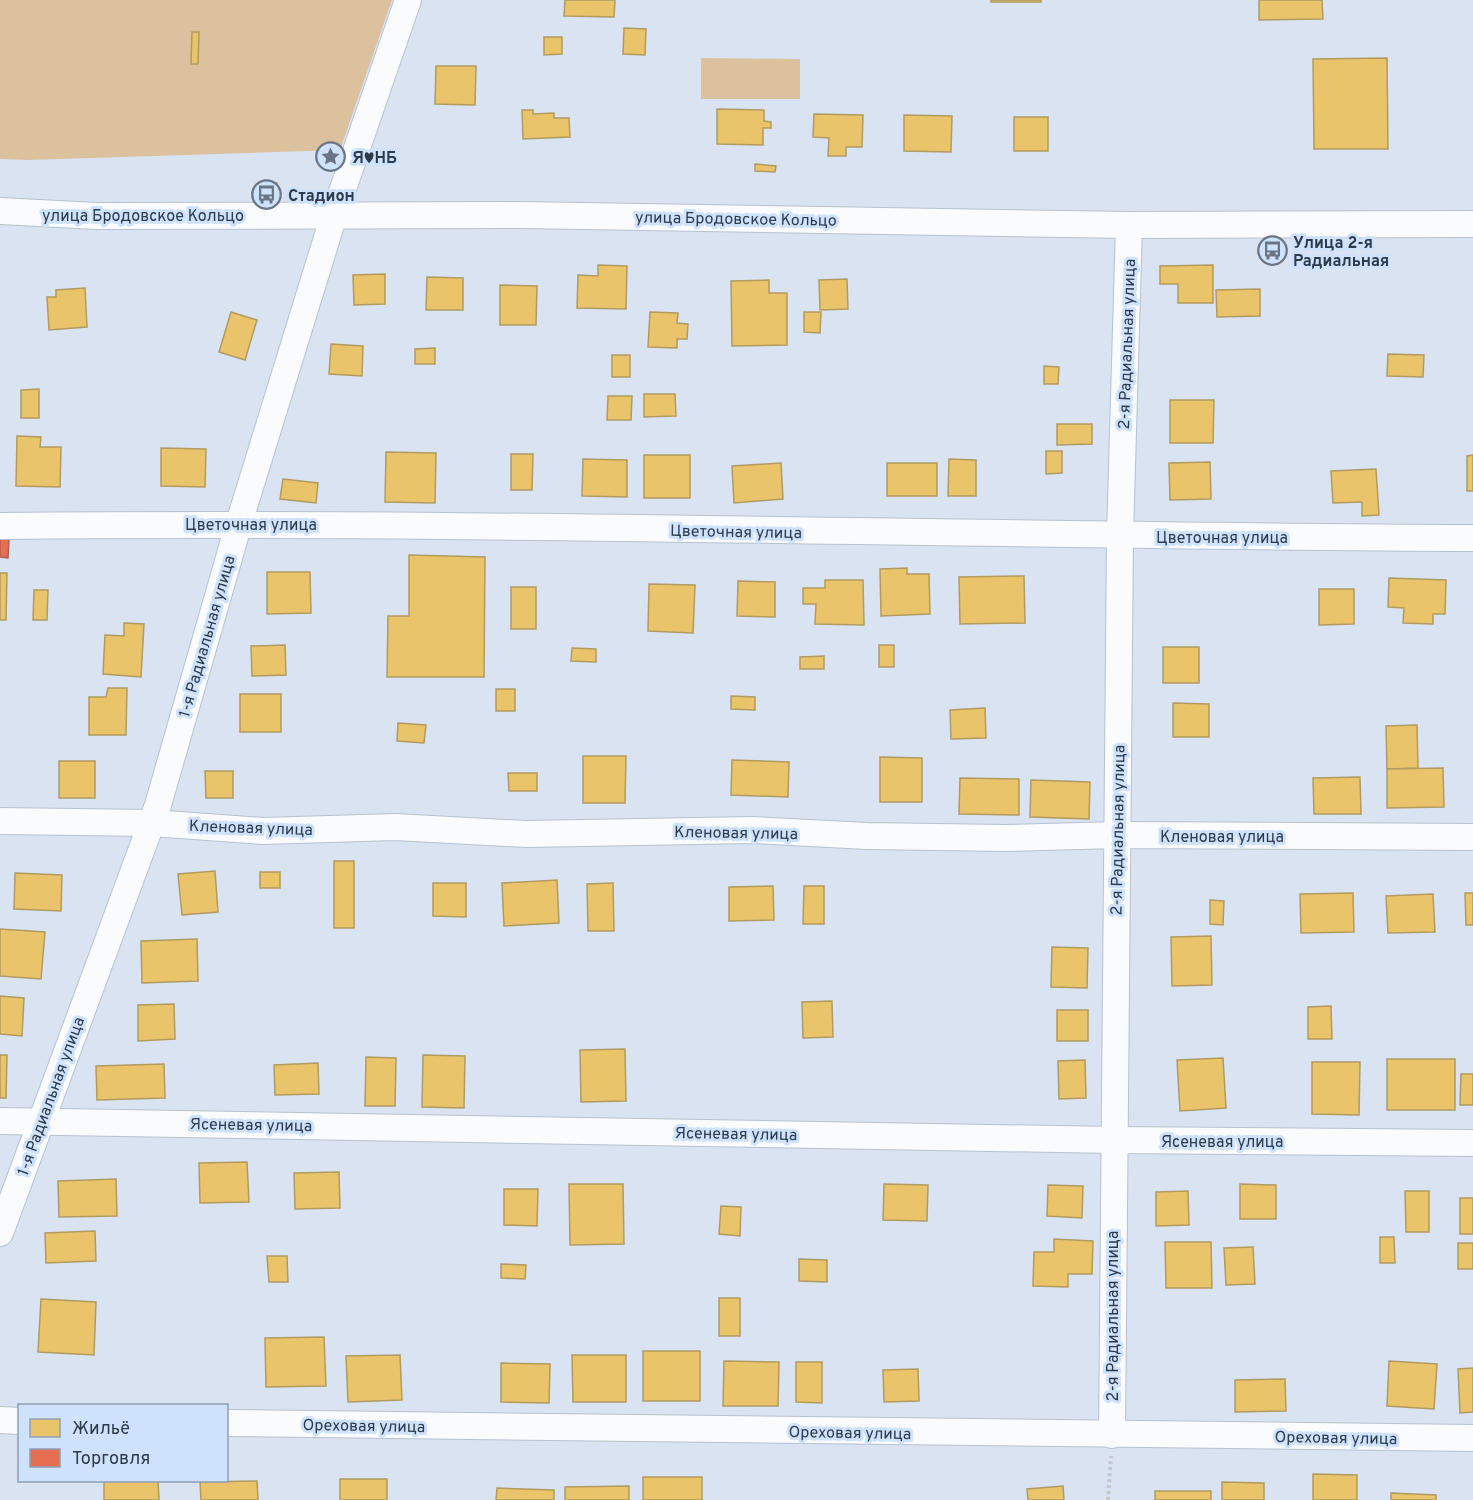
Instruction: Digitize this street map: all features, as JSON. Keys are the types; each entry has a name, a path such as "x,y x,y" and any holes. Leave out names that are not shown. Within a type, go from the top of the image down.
{"street":[{"name":"1-я Радиальная улица","path":"0,1233 152,823 239,523 334,215 408,0"},
{"name":"улица Бродовское Кольцо","path":"0,212 98,216 534,215 1130,225 1473,224"},
{"name":"2-я Радиальная улица","path":"1112,1435 1120,536 1130,225"},
{"name":"Цветочная улица","path":"0,526 239,523 1120,536 1473,538"},
{"name":"Кленовая улица","path":"0,821 152,823 263,831 395,827 526,834 753,830 867,836 1005,838 1118,835 1473,837"},
{"name":"Ясеневая улица","path":"0,1121 1113,1140 1473,1143"},
{"path":"0,1420 18,1421"},
{"name":"Ореховая улица","path":"228,1424 1473,1438"}],"path":[{"path":"1108,1500 1112,1435"}],"shaded area":[{"path":"0,0 392,0 340,150 28,160 0,159"},
{"path":"701,58 800,59 800,99 701,99"}],"building: Жильё":[{"path":"565,0 615,0 614,17 564,16"},
{"path":"991,0 1041,0 1041,2 991,2"},
{"path":"1259,0 1322,0 1323,19 1259,20"},
{"path":"624,28 646,29 645,55 623,54"},
{"path":"192,32 199,32 198,64 191,64"},
{"path":"544,37 562,37 562,54 544,55"},
{"path":"1387,58 1388,149 1314,149 1313,59"},
{"path":"436,66 476,66 475,105 435,104"},
{"path":"717,109 764,110 764,121 771,122 771,128 763,128 763,145 717,144"},
{"path":"522,110 533,110 533,114 554,113 554,118 569,118 570,137 523,139"},
{"path":"814,114 863,115 862,147 846,147 846,156 828,156 829,138 813,137"},
{"path":"904,115 952,116 951,152 904,151"},
{"path":"1014,117 1048,117 1048,151 1014,151"},
{"path":"755,164 776,166 775,172 755,171"},
{"path":"262,183 277,183 277,189 262,189"},
{"path":"598,265 627,266 626,309 577,308 578,275 598,276"},
{"path":"1213,265 1213,303 1178,303 1178,284 1160,284 1160,266"},
{"path":"385,274 385,304 354,305 353,275"},
{"path":"427,277 463,278 463,310 426,310"},
{"path":"847,279 848,309 820,310 819,280"},
{"path":"769,280 769,293 787,293 787,345 732,346 731,281"},
{"path":"500,285 537,286 536,325 500,325"},
{"path":"85,288 87,327 49,330 47,297 56,297 56,290"},
{"path":"1260,289 1260,316 1217,317 1216,290"},
{"path":"231,312 257,320 245,360 219,352"},
{"path":"650,312 678,313 677,323 688,324 687,339 677,339 677,348 648,347"},
{"path":"804,312 821,312 820,333 804,332"},
{"path":"331,344 363,346 362,376 329,374"},
{"path":"435,348 435,364 415,364 415,349"},
{"path":"1388,354 1424,355 1423,377 1387,376"},
{"path":"612,355 630,355 630,377 612,377"},
{"path":"1044,366 1059,367 1058,384 1044,384"},
{"path":"39,389 39,418 21,418 21,390"},
{"path":"644,394 675,394 676,416 644,417"},
{"path":"608,396 632,396 631,420 607,420"},
{"path":"1170,400 1214,400 1213,443 1170,443"},
{"path":"1057,424 1092,424 1092,444 1057,445"},
{"path":"17,436 41,437 40,447 61,447 60,487 16,486"},
{"path":"161,448 206,449 205,487 161,486"},
{"path":"1046,451 1062,451 1062,473 1046,474"},
{"path":"386,452 436,453 435,503 385,502"},
{"path":"511,454 533,454 532,490 511,490"},
{"path":"644,455 690,455 690,498 644,498"},
{"path":"1473,455 1473,491 1467,491 1467,456"},
{"path":"583,459 627,460 627,497 582,496"},
{"path":"949,459 976,460 976,496 948,496"},
{"path":"1210,462 1211,499 1170,500 1169,463"},
{"path":"781,463 783,499 734,503 732,466"},
{"path":"887,463 937,463 937,496 887,496"},
{"path":"1376,469 1379,515 1362,516 1362,502 1333,503 1331,471"},
{"path":"283,479 318,483 316,503 280,499"},
{"path":"409,555 485,557 484,677 387,677 388,616 409,616"},
{"path":"907,568 907,574 929,574 930,614 881,616 880,569"},
{"path":"267,572 310,572 311,613 267,614"},
{"path":"0,573 7,573 6,620 0,620"},
{"path":"1024,576 1025,623 960,624 959,577"},
{"path":"1389,578 1446,580 1445,614 1433,614 1433,624 1403,623 1404,608 1388,607"},
{"path":"825,580 863,580 864,625 815,624 816,604 803,604 803,588 825,588"},
{"path":"738,581 775,582 775,617 737,616"},
{"path":"649,584 695,585 693,633 648,631"},
{"path":"511,587 536,587 536,629 511,629"},
{"path":"1319,589 1354,589 1354,624 1319,625"},
{"path":"34,590 48,590 47,620 33,620"},
{"path":"124,623 144,624 141,677 103,674 105,635 124,636"},
{"path":"285,645 286,675 252,676 251,646"},
{"path":"879,645 894,645 894,667 879,667"},
{"path":"1163,647 1199,647 1199,683 1163,683"},
{"path":"572,648 596,649 596,662 571,661"},
{"path":"824,656 824,669 800,669 800,657"},
{"path":"108,688 127,688 126,735 89,735 89,697 106,697"},
{"path":"496,689 515,689 515,711 496,711"},
{"path":"240,694 281,694 281,732 240,732"},
{"path":"731,696 755,697 755,710 731,709"},
{"path":"1173,703 1209,704 1209,737 1173,737"},
{"path":"985,708 986,738 951,739 950,710"},
{"path":"398,723 426,725 424,743 397,741"},
{"path":"1417,725 1418,768 1387,769 1386,726"},
{"path":"583,756 626,756 625,803 583,803"},
{"path":"880,757 922,758 922,802 880,802"},
{"path":"732,760 789,762 788,797 731,795"},
{"path":"59,761 95,761 95,798 59,798"},
{"path":"1443,768 1444,807 1387,808 1387,769"},
{"path":"205,771 233,771 233,798 206,798"},
{"path":"508,773 537,773 537,791 509,791"},
{"path":"1360,777 1361,814 1314,814 1313,778"},
{"path":"960,778 1019,779 1019,815 959,814"},
{"path":"1031,780 1090,782 1089,819 1030,817"},
{"path":"334,861 354,861 354,928 334,928"},
{"path":"215,871 218,912 182,915 178,874"},
{"path":"260,872 280,872 280,888 260,888"},
{"path":"15,873 62,875 61,911 14,909"},
{"path":"557,880 559,923 504,926 502,883"},
{"path":"433,883 466,883 466,917 433,916"},
{"path":"613,883 614,931 588,931 587,884"},
{"path":"773,886 774,920 729,921 729,887"},
{"path":"804,886 824,886 824,924 803,924"},
{"path":"1353,893 1354,932 1301,933 1300,894"},
{"path":"1465,893 1473,893 1473,925 1466,925"},
{"path":"1433,894 1435,932 1388,933 1386,896"},
{"path":"1210,900 1224,901 1223,925 1210,924"},
{"path":"0,929 45,932 41,979 0,976"},
{"path":"1211,936 1212,985 1172,986 1171,937"},
{"path":"197,939 198,981 142,983 141,941"},
{"path":"1052,947 1088,948 1087,988 1051,987"},
{"path":"0,996 24,998 22,1036 0,1034"},
{"path":"832,1001 833,1037 803,1038 802,1002"},
{"path":"174,1004 175,1039 138,1041 138,1005"},
{"path":"1331,1006 1332,1039 1308,1039 1308,1007"},
{"path":"1057,1010 1088,1010 1088,1041 1057,1041"},
{"path":"625,1049 626,1101 581,1102 580,1050"},
{"path":"0,1055 7,1055 6,1098 0,1098"},
{"path":"423,1055 465,1056 464,1108 422,1107"},
{"path":"366,1057 396,1058 395,1106 365,1106"},
{"path":"1223,1058 1226,1108 1180,1111 1177,1060"},
{"path":"1387,1059 1455,1059 1455,1110 1387,1110"},
{"path":"1085,1060 1086,1098 1059,1099 1058,1061"},
{"path":"1312,1062 1360,1062 1359,1115 1312,1114"},
{"path":"318,1063 319,1094 275,1095 274,1065"},
{"path":"164,1064 165,1098 97,1100 96,1066"},
{"path":"1461,1074 1473,1074 1473,1105 1460,1105"},
{"path":"247,1162 249,1202 200,1203 199,1163"},
{"path":"339,1172 340,1208 295,1209 294,1173"},
{"path":"116,1179 117,1216 59,1217 58,1181"},
{"path":"569,1184 623,1184 624,1244 570,1245"},
{"path":"884,1184 928,1185 927,1221 883,1220"},
{"path":"1240,1184 1276,1185 1276,1219 1240,1219"},
{"path":"1048,1185 1083,1186 1082,1218 1047,1216"},
{"path":"504,1189 538,1189 537,1226 504,1225"},
{"path":"1188,1191 1189,1225 1156,1226 1156,1192"},
{"path":"1405,1191 1429,1191 1429,1232 1406,1232"},
{"path":"1460,1198 1473,1198 1473,1234 1460,1234"},
{"path":"721,1206 741,1207 740,1236 719,1234"},
{"path":"95,1231 96,1261 46,1263 45,1233"},
{"path":"1380,1237 1394,1237 1395,1263 1380,1263"},
{"path":"1054,1239 1093,1241 1092,1274 1068,1274 1068,1287 1033,1286 1034,1252 1054,1252"},
{"path":"1165,1242 1211,1242 1212,1288 1166,1288"},
{"path":"1458,1243 1473,1243 1473,1269 1458,1269"},
{"path":"1253,1247 1255,1284 1226,1285 1224,1248"},
{"path":"267,1256 287,1256 288,1282 269,1282"},
{"path":"799,1259 827,1260 827,1282 799,1281"},
{"path":"501,1264 526,1265 525,1279 501,1278"},
{"path":"719,1298 740,1298 740,1336 719,1336"},
{"path":"41,1299 96,1302 94,1355 38,1352"},
{"path":"324,1337 326,1386 266,1387 265,1338"},
{"path":"643,1351 700,1351 700,1401 643,1401"},
{"path":"400,1355 402,1400 348,1402 346,1356"},
{"path":"572,1355 626,1355 626,1402 573,1402"},
{"path":"724,1361 779,1362 778,1406 723,1406"},
{"path":"1389,1361 1437,1364 1434,1409 1387,1406"},
{"path":"796,1362 822,1362 822,1403 796,1402"},
{"path":"501,1363 550,1364 549,1403 501,1402"},
{"path":"1473,1368 1473,1412 1460,1413 1458,1369"},
{"path":"918,1369 919,1401 884,1402 883,1370"},
{"path":"1285,1379 1286,1411 1235,1412 1235,1380"},
{"path":"1313,1474 1357,1475 1357,1500 1313,1500"},
{"path":"643,1477 702,1477 702,1500 643,1500"},
{"path":"340,1479 387,1479 387,1500 340,1500"},
{"path":"257,1481 258,1500 201,1500 200,1482"},
{"path":"104,1482 158,1482 159,1500 104,1500"},
{"path":"1222,1482 1264,1483 1264,1500 1222,1500"},
{"path":"629,1486 629,1500 565,1500 565,1487"},
{"path":"1063,1486 1064,1500 1028,1500 1027,1489"},
{"path":"497,1488 554,1490 554,1500 496,1500"},
{"path":"1155,1491 1211,1491 1211,1500 1155,1500"},
{"path":"1391,1493 1436,1495 1436,1500 1391,1500"}],"building: Торговля":[{"path":"0,538 9,538 8,558 0,557"}],"place":[{"name":"Я♥НБ","path":"331,157"},
{"name":"Стадион","path":"267,195"},
{"name":"Улица 2-я Радиальная","path":"1272,251"}]}
